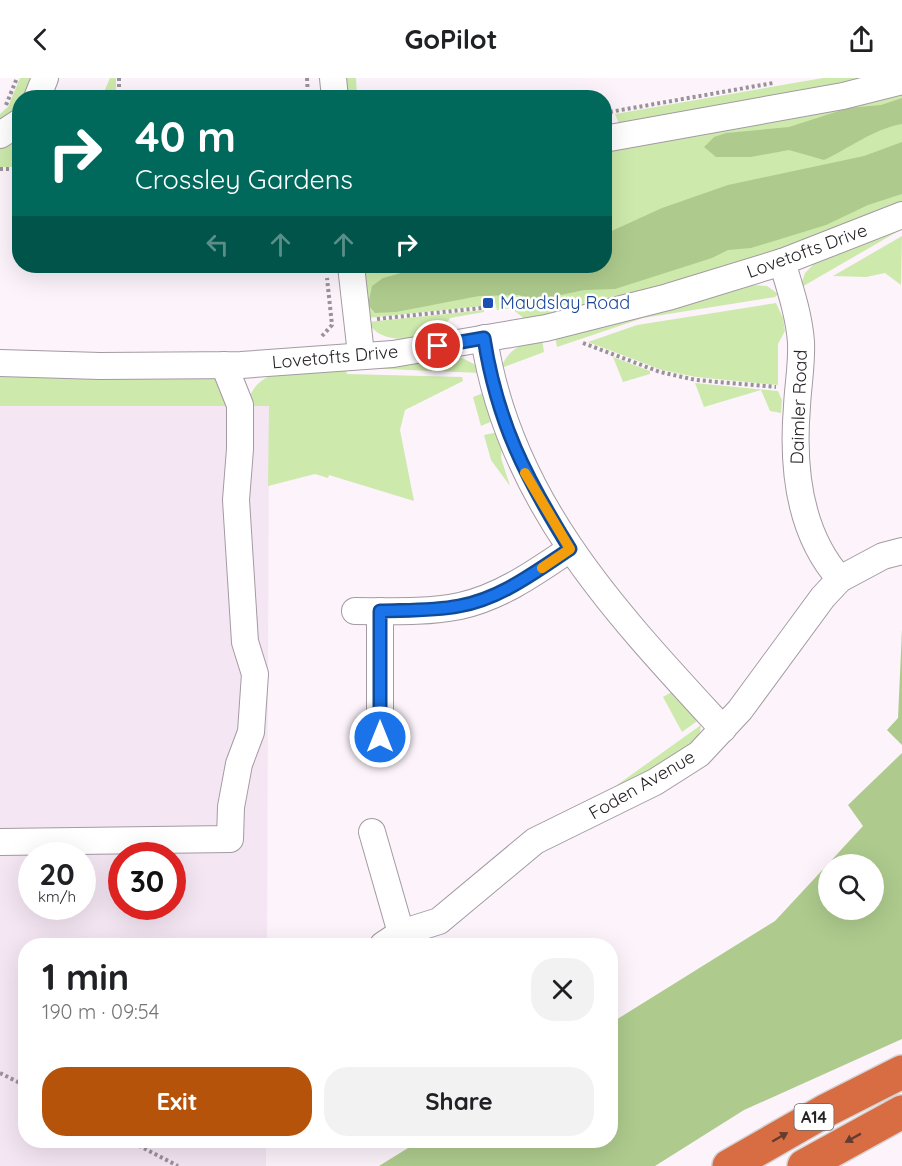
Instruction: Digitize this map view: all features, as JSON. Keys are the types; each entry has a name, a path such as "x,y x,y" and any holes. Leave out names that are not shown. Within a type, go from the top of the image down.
{"highway":[{"name":"A14","path":"729,1166 825,1111 902,1072"},
{"name":"A14","path":"804,1166 902,1112"}],"street":[{"path":"612,138 843,96 902,81"},
{"name":"Lovetofts Drive","path":"0,363 224,365 361,354 393,354 546,328 657,300 782,262 902,215"},
{"name":"Daimler Road","path":"782,262 795,306 801,339 796,408 796,468 806,522 819,553 840,579"},
{"path":"352,273 361,354"},
{"path":"484,338 493,387 512,444 533,488 570,549 630,627 723,729"},
{"path":"0,842 230,839 231,807 239,764 251,732 255,674 245,642 236,500 240,449 240,405 224,365"},
{"path":"380,737 367,611 430,610 474,602 518,583 570,549"},
{"name":"Foden Avenue","path":"395,938 439,921 535,841 605,808 683,766 723,729 823,597 840,579 883,556 902,551"},
{"name":"Foden Avenue","path":"372,832 392,938"}],"path":[{"path":"612,112 775,83"},
{"path":"0,109 6,105 12,90"},
{"path":"320,338 332,325 327,277"},
{"path":"368,320 490,307"},
{"path":"580,342 660,372 687,378 780,387 788,407 796,408"},
{"path":"0,1073 18,1082"},
{"path":"143,1148 178,1166"}],"shaded area":[{"path":"269,405 267,938 18,938 18,1148 266,1148 266,1166 0,1166 0,406"}],"green space":[{"path":"20,78 37,78 31,90 15,90"},
{"path":"110,78 116,78 116,90 105,90"},
{"path":"341,78 356,78 357,90 342,90"},
{"path":"823,78 891,78 621,128 615,114"},
{"path":"902,89 902,203 777,251 647,293 526,320 511,308 497,310 494,299 482,301 482,306 367,318 360,273 612,273 612,146"},
{"path":"12,97 12,117 0,127 0,114 8,107"},
{"path":"902,98 902,124 871,134 824,160 789,150 751,157 716,157 704,147 714,137 726,133 789,127 848,108 881,105"},
{"path":"12,136 12,167 0,167 0,144"},
{"path":"902,142 902,194 868,205 826,225 751,248 728,250 712,258 615,289 584,290 533,301 519,295 479,296 396,312 375,313 368,305 372,286 383,278 401,273 612,273 612,231 662,208 728,185 864,156"},
{"path":"902,227 800,288 805,273 816,262"},
{"path":"902,236 901,285 885,273 866,277 833,276"},
{"path":"752,285 767,286 778,294 775,297 643,318 557,347 555,336 643,316"},
{"path":"776,303 783,318 785,331 778,344 778,385 696,377 662,370 588,342 637,325"},
{"path":"484,310 484,312 450,318 442,332 412,338 392,338 383,335 368,322"},
{"path":"542,339 544,352 501,368 512,351"},
{"path":"458,356 476,365 481,373 362,368"},
{"path":"613,357 650,371 650,374 623,382"},
{"path":"345,367 347,374 462,377 463,381 405,410 400,430 414,501 329,475 328,478 315,474 268,486 269,406 248,406 252,392 260,382 286,371"},
{"path":"206,375 218,378 230,406 0,406 0,377"},
{"path":"695,383 778,391 782,400 781,413 770,411 761,390 704,407"},
{"path":"486,392 495,420 481,426 473,397"},
{"path":"498,432 502,445 501,458 510,486 491,460 484,435"},
{"path":"902,630 902,745 887,730 898,718"},
{"path":"675,690 700,719 682,732 663,697"},
{"path":"701,725 699,739 695,744 620,789 617,785"},
{"path":"902,753 902,1039 744,1110 655,1166 379,1166 408,1148 618,1148 618,1019 775,921 818,875 818,920 884,920 884,854 837,854 863,826 848,805"}],"slow traffic":[{"path":"525,473 570,549 542,568"}],"place":[{"name":"Maudslay Road","path":"488,303"}],"route":[{"path":"380,737 380,611 430,610 462,606 518,583 570,549 533,488 512,444 493,387 484,338 438,346"}]}
